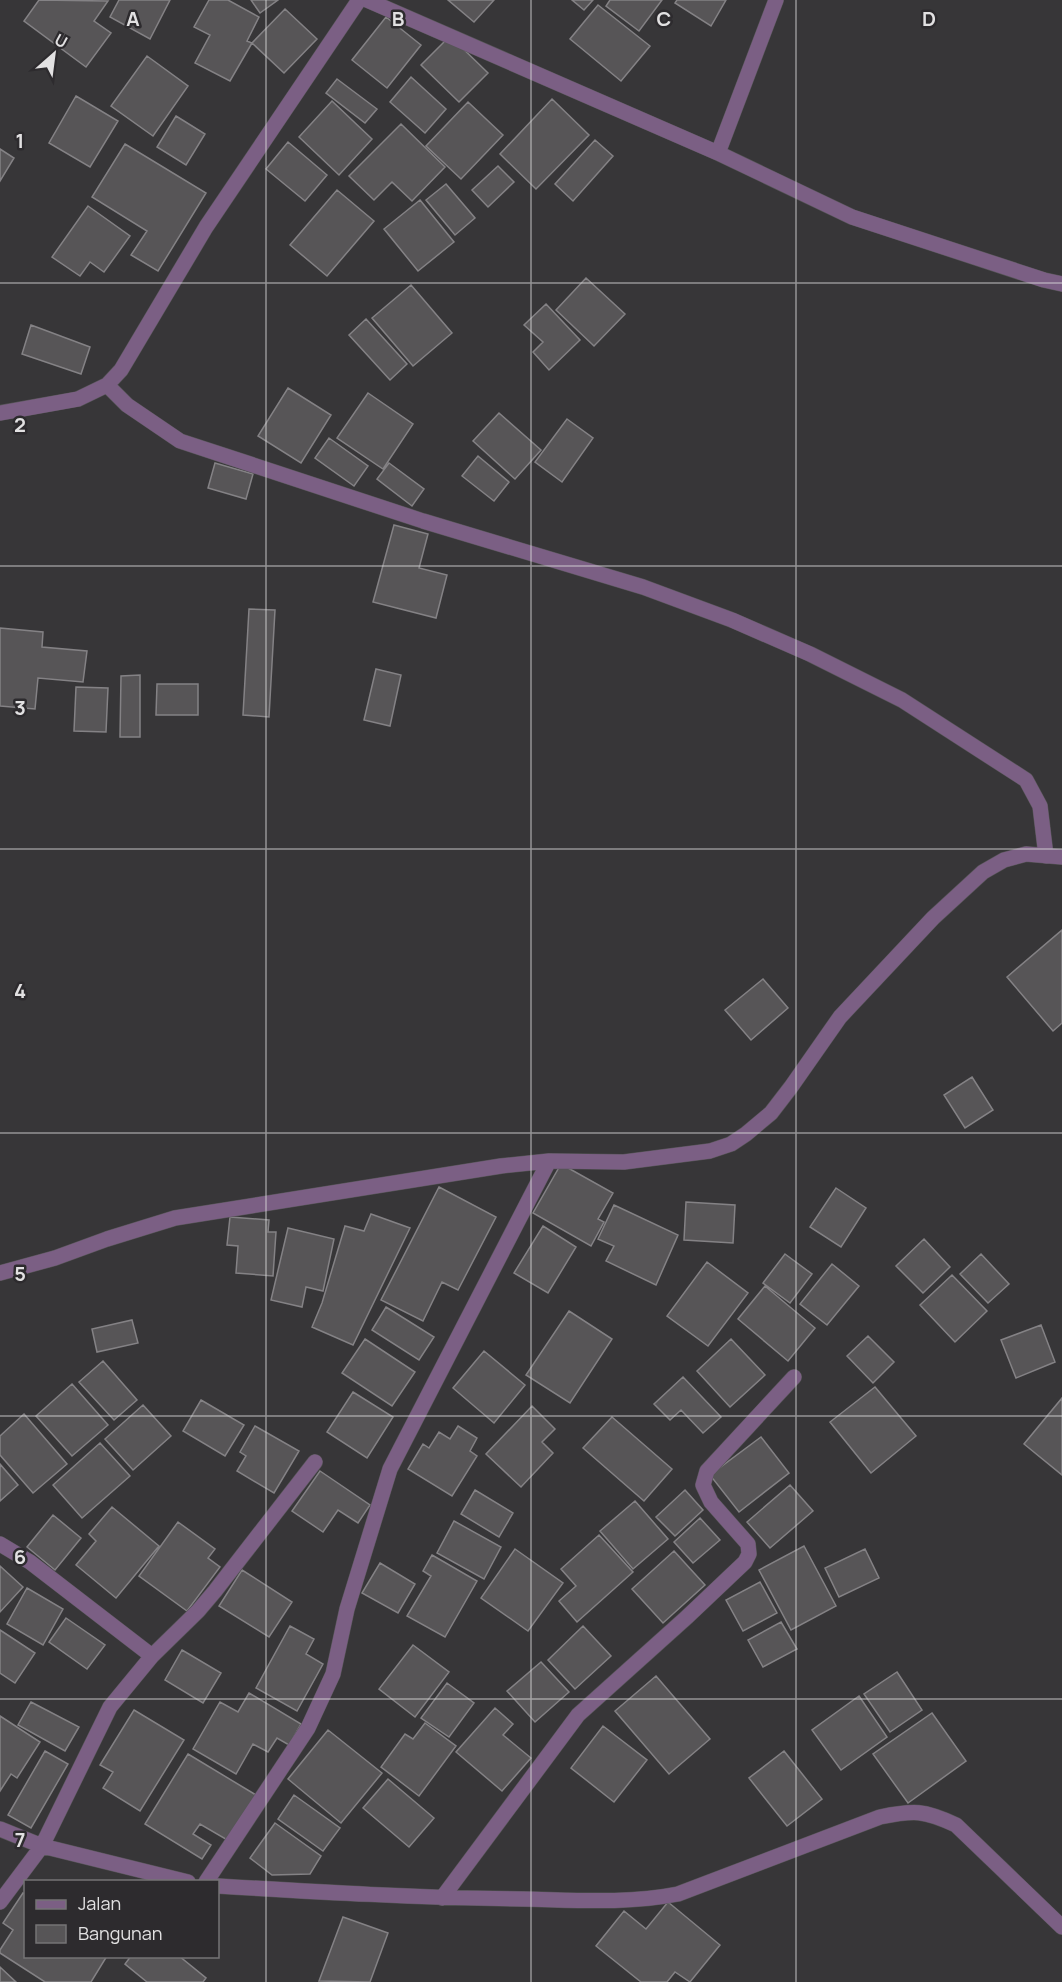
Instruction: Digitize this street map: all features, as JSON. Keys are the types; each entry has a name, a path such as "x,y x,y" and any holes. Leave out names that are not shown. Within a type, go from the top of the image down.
{"street":[{"path":"0,413 78,399 107,385 121,370 206,227 359,0"},
{"path":"367,0 718,153 852,217 1062,284"},
{"path":"718,153 776,0"},
{"path":"107,385 127,405 180,441 423,521 644,586 732,620 810,654 902,700 1026,780 1040,806 1046,856"},
{"path":"0,1273 55,1258 176,1218 501,1166 549,1161 624,1162 710,1151 738,1139 771,1113 840,1017 933,918 983,872 1004,860 1026,854 1062,857"},
{"path":"207,1880 308,1728 333,1674 347,1608 390,1469 549,1161"},
{"path":"442,1898 578,1715 745,1562 749,1554 748,1544 711,1502 703,1485 707,1471 794,1377"},
{"path":"0,1902 42,1846 110,1707 152,1656 215,1591 315,1462"},
{"path":"0,1544 30,1562 152,1656"},
{"path":"219,1886 442,1898 618,1901 661,1898 678,1894 880,1817 909,1811 936,1815 956,1825 1062,1927"},
{"path":"0,1829 42,1846 184,1880"}],"building":[{"path":"39,0 108,1 94,21 111,33 86,67 24,21"},
{"path":"119,0 170,0 150,39 110,17"},
{"path":"209,0 228,0 259,17 247,41 252,43 230,81 195,63 210,35 194,27"},
{"path":"251,0 278,0 260,13"},
{"path":"448,0 494,0 474,22"},
{"path":"572,0 593,0 584,10"},
{"path":"610,0 662,0 639,31 606,6"},
{"path":"677,0 726,0 711,26 675,3"},
{"path":"598,5 650,46 621,81 570,39"},
{"path":"285,9 317,39 284,73 252,43"},
{"path":"386,17 421,45 387,88 352,60"},
{"path":"450,36 488,73 459,102 421,65"},
{"path":"147,56 188,86 153,136 111,106"},
{"path":"411,77 446,109 425,133 390,102"},
{"path":"337,79 377,109 365,123 326,93"},
{"path":"76,96 118,121 90,167 49,143"},
{"path":"552,99 589,135 536,189 500,154"},
{"path":"332,101 372,139 339,175 299,137"},
{"path":"468,102 503,135 461,179 426,146"},
{"path":"176,116 205,134 186,165 157,147"},
{"path":"401,124 445,167 412,201 392,182 374,200 349,176"},
{"path":"595,140 613,156 573,201 555,184"},
{"path":"288,142 327,175 305,201 266,169"},
{"path":"125,144 206,193 158,271 131,255 147,231 92,197"},
{"path":"0,149 14,158 0,181"},
{"path":"498,166 514,182 488,207 472,190"},
{"path":"446,184 475,218 455,235 426,200"},
{"path":"337,190 374,221 327,276 290,245"},
{"path":"420,200 454,242 418,271 384,229"},
{"path":"88,206 130,236 104,272 90,262 80,276 52,257"},
{"path":"586,278 625,314 594,346 556,310"},
{"path":"411,285 452,333 413,366 372,318"},
{"path":"546,304 580,340 549,370 533,352 543,342 524,325"},
{"path":"366,319 407,364 390,380 349,335"},
{"path":"31,325 90,347 81,374 22,354"},
{"path":"288,388 331,415 301,463 258,436"},
{"path":"368,393 413,424 383,469 337,438"},
{"path":"499,413 541,450 515,479 473,441"},
{"path":"567,419 593,438 562,482 535,462"},
{"path":"329,438 368,466 354,486 315,458"},
{"path":"478,456 509,482 494,501 462,476"},
{"path":"215,463 253,474 246,499 208,488"},
{"path":"389,463 424,489 412,506 377,479"},
{"path":"394,525 428,534 419,568 447,575 436,618 373,602"},
{"path":"249,609 275,610 269,717 243,715"},
{"path":"0,628 43,632 42,647 87,651 83,682 38,678 35,709 0,706"},
{"path":"376,669 401,675 390,726 364,720"},
{"path":"140,675 140,737 120,737 121,676"},
{"path":"157,684 198,684 198,715 156,715"},
{"path":"76,687 108,688 106,732 74,731"},
{"path":"1062,930 1062,1023 1053,1031 1007,977"},
{"path":"763,979 788,1008 751,1040 725,1010"},
{"path":"972,1077 993,1110 965,1128 944,1095"},
{"path":"561,1164 613,1193 598,1219 604,1222 591,1246 533,1213"},
{"path":"439,1187 496,1217 458,1290 442,1282 423,1321 381,1300"},
{"path":"836,1188 866,1208 841,1247 810,1227"},
{"path":"686,1202 735,1205 733,1243 684,1240"},
{"path":"614,1205 678,1235 656,1285 606,1261 614,1246 598,1239"},
{"path":"371,1214 410,1228 353,1345 312,1327 322,1303 345,1226 364,1231"},
{"path":"230,1217 269,1220 268,1232 276,1232 273,1276 236,1273 238,1246 227,1245"},
{"path":"543,1226 576,1247 548,1293 514,1273"},
{"path":"288,1228 334,1239 323,1291 306,1287 302,1307 271,1300"},
{"path":"924,1239 950,1267 923,1293 896,1266"},
{"path":"785,1254 812,1274 790,1303 763,1283"},
{"path":"981,1254 1009,1284 988,1303 960,1274"},
{"path":"707,1262 748,1293 708,1346 667,1316"},
{"path":"832,1264 859,1286 827,1325 800,1304"},
{"path":"952,1275 987,1311 955,1342 920,1305"},
{"path":"765,1286 815,1328 788,1361 738,1319"},
{"path":"386,1307 434,1337 419,1360 372,1330"},
{"path":"569,1311 612,1339 570,1403 526,1375"},
{"path":"132,1320 138,1343 97,1352 92,1329"},
{"path":"1041,1325 1055,1362 1016,1378 1001,1340"},
{"path":"868,1336 894,1362 873,1383 847,1356"},
{"path":"365,1339 415,1372 392,1406 342,1373"},
{"path":"731,1339 765,1375 730,1407 697,1371"},
{"path":"484,1351 525,1385 494,1423 453,1388"},
{"path":"103,1361 137,1400 114,1420 79,1382"},
{"path":"683,1377 721,1417 703,1433 681,1410 670,1420 654,1404"},
{"path":"72,1384 108,1425 72,1456 36,1416"},
{"path":"875,1387 916,1436 871,1473 830,1422"},
{"path":"353,1392 393,1417 367,1458 327,1432"},
{"path":"1062,1398 1062,1475 1024,1444"},
{"path":"201,1400 244,1425 225,1456 183,1431"},
{"path":"143,1405 171,1436 133,1470 105,1439"},
{"path":"532,1406 555,1429 542,1442 553,1453 521,1487 486,1454"},
{"path":"24,1414 67,1464 33,1493 0,1455 0,1436"},
{"path":"612,1417 672,1469 644,1501 583,1448"},
{"path":"255,1426 299,1451 274,1493 237,1471 246,1456 240,1452"},
{"path":"458,1426 477,1438 470,1451 477,1456 452,1496 408,1469 423,1444 429,1448 439,1432 450,1439"},
{"path":"761,1437 789,1473 739,1512 710,1475"},
{"path":"100,1443 130,1476 82,1518 53,1485"},
{"path":"0,1464 18,1485 0,1501"},
{"path":"320,1471 370,1505 358,1523 338,1510 323,1532 292,1511"},
{"path":"790,1485 813,1511 770,1548 747,1522"},
{"path":"475,1490 513,1513 499,1537 461,1514"},
{"path":"685,1490 703,1510 675,1536 656,1517"},
{"path":"635,1501 668,1539 633,1569 600,1531"},
{"path":"112,1507 159,1546 116,1598 76,1565 96,1541 89,1534"},
{"path":"53,1515 81,1538 55,1570 27,1547"},
{"path":"700,1518 720,1540 693,1563 674,1542"},
{"path":"454,1521 501,1547 484,1579 437,1553"},
{"path":"178,1522 215,1549 208,1558 220,1567 187,1611 139,1576"},
{"path":"599,1535 633,1572 577,1622 559,1601 576,1586 561,1569"},
{"path":"804,1546 836,1606 791,1630 759,1570"},
{"path":"515,1549 563,1583 528,1631 481,1598"},
{"path":"865,1549 879,1578 839,1597 825,1568"},
{"path":"674,1551 705,1585 663,1623 632,1589"},
{"path":"432,1555 477,1581 445,1637 407,1616 431,1576 423,1571"},
{"path":"380,1563 415,1584 398,1613 362,1593"},
{"path":"0,1566 23,1587 0,1612"},
{"path":"242,1570 292,1602 269,1637 219,1606"},
{"path":"760,1582 777,1613 743,1631 726,1600"},
{"path":"27,1588 63,1609 43,1645 7,1624"},
{"path":"66,1618 105,1645 87,1669 49,1642"},
{"path":"781,1622 797,1649 763,1667 748,1640"},
{"path":"290,1626 314,1639 306,1654 323,1664 297,1711 256,1688"},
{"path":"583,1626 611,1656 575,1689 548,1660"},
{"path":"0,1630 35,1653 15,1683 0,1673"},
{"path":"413,1645 449,1672 415,1717 379,1689"},
{"path":"182,1650 221,1673 203,1703 165,1680"},
{"path":"541,1662 569,1692 535,1722 507,1691"},
{"path":"897,1672 922,1710 890,1732 864,1694"},
{"path":"656,1676 710,1739 669,1774 615,1711"},
{"path":"447,1683 474,1703 449,1737 421,1718"},
{"path":"249,1693 301,1724 289,1745 277,1738 268,1752 253,1744 236,1774 193,1749 220,1702 238,1712"},
{"path":"859,1696 887,1737 841,1770 812,1730"},
{"path":"31,1702 79,1727 65,1751 18,1725"},
{"path":"495,1708 513,1724 503,1735 531,1758 502,1791 456,1752"},
{"path":"134,1710 184,1740 140,1811 103,1788 113,1772 100,1765"},
{"path":"932,1713 966,1761 908,1803 873,1754"},
{"path":"0,1716 40,1742 17,1778 11,1774 0,1791"},
{"path":"425,1723 456,1746 419,1796 381,1767 405,1734 413,1739"},
{"path":"603,1726 647,1760 614,1802 571,1768"},
{"path":"328,1730 382,1773 341,1823 288,1779"},
{"path":"45,1751 68,1764 31,1828 8,1815"},
{"path":"784,1751 822,1799 787,1826 749,1778"},
{"path":"188,1754 256,1795 229,1841 200,1824 193,1834 211,1845 202,1859 145,1824"},
{"path":"388,1779 434,1818 409,1847 363,1808"},
{"path":"294,1795 340,1828 323,1851 278,1819"},
{"path":"275,1823 321,1856 310,1874 272,1875 250,1858"},
{"path":"24,1893 24,1958 106,1958 91,1982 45,1982 0,1953 13,1930 3,1923"},
{"path":"668,1902 720,1945 690,1982 675,1972 667,1982 641,1982 596,1946 624,1911 646,1929"},
{"path":"343,1917 388,1933 370,1982 319,1981"},
{"path":"130,1958 181,1958 206,1978 203,1982 147,1982 125,1964"},
{"path":"0,1967 16,1982 0,1982"}]}
